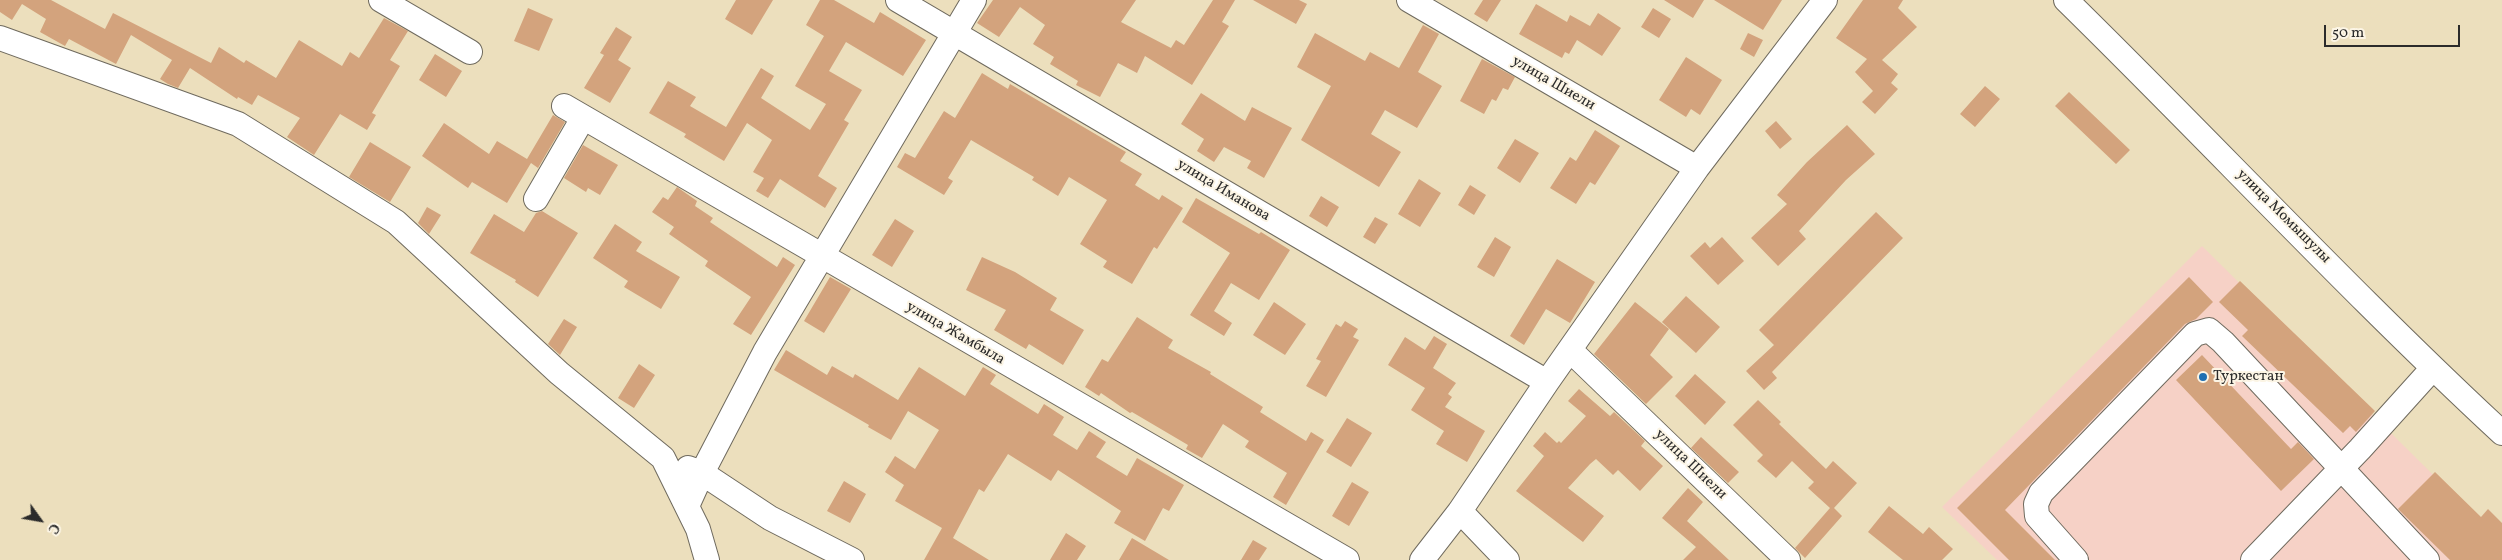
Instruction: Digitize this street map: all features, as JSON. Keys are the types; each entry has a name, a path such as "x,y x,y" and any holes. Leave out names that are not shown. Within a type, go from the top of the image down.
{"street":[{"path":"382,0 470,52"},
{"name":"улица Иманова","path":"898,0 1547,382"},
{"path":"687,506 702,473 765,352 956,34 974,0"},
{"name":"улица Шиели","path":"1409,0 1698,168"},
{"path":"1422,560 1460,511 1547,382 1698,168 1825,0"},
{"name":"улица Момышулы","path":"2066,0 2192,124 2432,368 2502,433"},
{"path":"0,38 238,124 396,222 559,373 662,458 702,473 770,518 852,560"},
{"name":"улица Жамбыла","path":"536,199 573,112 822,258 1347,560"},
{"path":"2076,560 2038,516 2036,504 2041,493 2195,334 2209,330 2223,342 2427,560"},
{"name":"улица Шиели","path":"1570,350 1788,560"},
{"path":"2256,559 2342,468 2432,368"},
{"path":"662,458 687,506 707,560"},
{"path":"1460,511 1507,560"}],"shaded area":[{"name":"Туркестан","path":"2202,246 2502,543 2502,560 1997,560 1942,507"}],"building":[{"path":"0,0 51,0 105,29 113,13 211,63 219,47 244,63 246,60 276,78 299,40 342,66 350,52 359,58 384,18 408,31 390,60 400,66 372,113 376,115 367,130 340,114 314,155 287,137 300,118 258,95 252,105 238,97 237,99 190,68 178,88 160,79 172,60 131,35 116,64 69,39 65,46 40,32 46,19 22,4 12,20 0,12"},
{"path":"736,0 773,0 752,35 725,19"},
{"path":"820,0 834,0 874,23 880,12 926,40 903,76 846,42 829,71 862,90 844,120 849,123 818,176 837,188 825,208 780,179 768,198 756,191 764,178 753,172 772,140 747,123 724,161 684,137 686,134 649,113 668,81 696,97 690,106 726,127 761,68 774,76 761,98 810,130 826,104 795,86 824,36 806,25"},
{"path":"993,0 1136,0 1121,22 1171,48 1176,40 1184,45 1213,0 1235,0 1222,22 1229,26 1192,85 1145,56 1137,73 1118,63 1100,97 1076,85 1078,81 1050,64 1054,57 1033,44 1045,25 1020,7 999,37 977,23"},
{"path":"1253,0 1299,0 1307,4 1296,24"},
{"path":"1483,0 1501,0 1487,22 1474,14"},
{"path":"1664,0 1704,0 1693,18"},
{"path":"1714,0 1782,0 1763,30"},
{"path":"1863,0 1903,0 1898,8 1917,27 1882,60 1898,74 1891,83 1898,89 1875,114 1862,102 1873,91 1855,72 1867,59 1836,38"},
{"path":"1536,4 1567,22 1570,15 1590,26 1598,13 1621,28 1602,56 1577,40 1569,54 1565,52 1562,58 1519,34"},
{"path":"528,8 553,19 539,51 514,41"},
{"path":"1653,8 1671,19 1659,38 1641,27"},
{"path":"1423,25 1439,34 1418,72 1442,86 1417,128 1385,110 1371,134 1401,152 1379,187 1301,140 1331,86 1297,67 1315,33 1365,61 1370,52 1399,68"},
{"path":"616,27 632,37 618,60 631,68 610,103 584,88 604,55 600,53"},
{"path":"1748,33 1763,40 1754,57 1740,49"},
{"path":"435,54 462,71 446,97 419,80"},
{"path":"1686,57 1722,80 1700,115 1691,109 1686,117 1659,100"},
{"path":"1482,59 1515,77 1508,90 1503,88 1496,101 1492,99 1484,114 1460,101"},
{"path":"982,73 1008,89 1010,84 1126,152 1120,161 1142,174 1135,185 1159,200 1162,195 1183,208 1157,249 1154,247 1132,284 1103,267 1107,261 1080,244 1107,200 1069,177 1058,196 1032,180 1034,177 971,140 948,178 953,181 944,195 897,167 905,153 915,158 944,111 955,118"},
{"path":"1985,86 2000,99 1975,127 1960,114"},
{"path":"2069,92 2130,150 2116,164 2055,106"},
{"path":"1201,93 1245,121 1252,107 1292,128 1264,178 1247,168 1251,161 1224,147 1214,162 1197,151 1204,139 1181,124"},
{"path":"553,115 565,122 538,168 531,163 507,203 472,182 468,188 422,156 444,123 489,154 497,141 527,159"},
{"path":"1776,121 1792,139 1780,149 1765,131"},
{"path":"1847,125 1875,154 1846,180 1799,231 1806,239 1778,266 1751,238 1787,204 1777,195 1807,162"},
{"path":"1595,130 1620,146 1595,185 1590,182 1576,204 1550,188 1570,157 1576,161"},
{"path":"1515,139 1539,153 1520,183 1497,168"},
{"path":"370,142 411,167 390,202 349,177"},
{"path":"583,145 618,165 600,195 588,188 586,192 564,178"},
{"path":"1419,179 1441,193 1420,227 1398,214"},
{"path":"1470,185 1486,195 1474,215 1458,205"},
{"path":"677,187 697,201 695,206 713,218 710,222 777,267 783,257 795,265 751,335 733,324 751,297 705,266 708,261 669,234 674,227 652,212 663,197 668,200"},
{"path":"1321,196 1339,207 1327,227 1309,216"},
{"path":"1196,198 1259,234 1261,232 1290,250 1259,300 1231,283 1214,311 1232,323 1224,336 1190,315 1230,253 1182,222"},
{"path":"427,207 441,215 429,234 418,223"},
{"path":"542,211 578,233 538,297 515,282 516,280 470,253 494,214 524,232 536,213"},
{"path":"1876,212 1903,238 1772,372 1777,378 1764,390 1746,371 1774,345 1759,330"},
{"path":"1375,217 1388,224 1375,244 1363,237"},
{"path":"895,219 914,231 892,267 872,255"},
{"path":"615,224 642,242 636,251 680,277 661,309 624,287 628,281 593,258"},
{"path":"1495,237 1511,247 1494,277 1477,267"},
{"path":"1722,237 1744,261 1718,285 1690,256 1705,242 1710,248"},
{"path":"982,257 1015,272 1057,298 1050,310 1084,330 1063,365 1029,344 1026,349 994,330 1006,310 966,290"},
{"path":"1557,259 1595,282 1570,323 1546,309 1524,345 1510,336"},
{"path":"830,277 851,289 824,333 804,321"},
{"path":"2189,277 2213,302 2196,319 2185,324 2005,510 2055,560 2009,560 1957,508"},
{"path":"2240,281 2375,411 2356,432 2350,426 2343,433 2242,336 2248,330 2219,302"},
{"path":"1686,296 1720,327 1696,353 1662,322"},
{"path":"1274,302 1306,324 1285,355 1253,335"},
{"path":"1635,302 1669,329 1650,355 1673,377 1646,404 1594,354"},
{"path":"1137,317 1173,340 1168,348 1211,372 1210,374 1263,407 1260,412 1306,441 1311,432 1324,440 1286,505 1273,497 1287,473 1245,447 1249,441 1223,424 1202,458 1186,449 1188,445 1132,412 1130,413 1101,393 1099,396 1085,387 1102,359 1108,362"},
{"path":"564,319 577,327 560,355 548,344"},
{"path":"1345,321 1358,329 1353,337 1359,340 1326,397 1306,386 1321,361 1316,359 1336,324 1341,327"},
{"path":"1434,336 1447,344 1433,368 1456,383 1448,394 1452,397 1445,407 1485,431 1467,462 1436,444 1444,431 1411,410 1425,388 1388,365 1405,337 1425,350"},
{"path":"786,350 827,375 832,366 853,378 855,374 898,400 919,367 965,396 983,367 996,375 990,384 1038,414 1044,404 1064,417 1053,435 1077,450 1089,431 1106,442 1096,457 1127,476 1137,458 1184,485 1169,511 1163,508 1145,541 1114,523 1121,511 1058,470 1051,481 1008,454 984,492 979,489 953,538 989,560 924,560 942,528 895,501 904,485 885,472 895,456 915,469 939,430 908,411 891,440 868,427 869,425 774,370"},
{"path":"2202,355 2291,449 2298,442 2314,459 2281,491 2176,380"},
{"path":"639,364 655,375 634,408 618,398"},
{"path":"1695,374 1726,402 1705,425 1675,396"},
{"path":"1579,389 1610,416 1614,412 1645,441 1641,446 1663,466 1640,491 1618,470 1613,475 1596,459 1590,464 1568,488 1604,516 1583,542 1516,491 1544,456 1533,446 1545,432 1557,443 1559,441 1561,443 1586,416 1568,401"},
{"path":"1758,400 1781,422 1779,424 1826,469 1833,461 1857,483 1834,508 1842,516 1805,558 1795,548 1830,508 1808,488 1814,482 1792,461 1776,478 1757,461 1763,455 1733,425"},
{"path":"1347,418 1372,433 1351,467 1326,452"},
{"path":"1701,437 1739,472 1728,483 1691,448"},
{"path":"2435,472 2481,517 2488,509 2502,523 2502,560 2450,560 2398,509"},
{"path":"844,481 866,494 850,523 827,511"},
{"path":"1352,482 1369,492 1349,526 1332,516"},
{"path":"1688,488 1703,502 1687,521 1729,560 1683,560 1696,547 1662,518"},
{"path":"1889,506 1923,534 1929,527 1953,549 1942,560 1903,560 1868,532"},
{"path":"1066,533 1086,546 1077,560 1050,560"},
{"path":"1132,538 1169,560 1119,560"},
{"path":"1253,540 1267,548 1259,560 1241,560"}],"place":[{"name":"Туркестан","path":"2203,377"}]}
